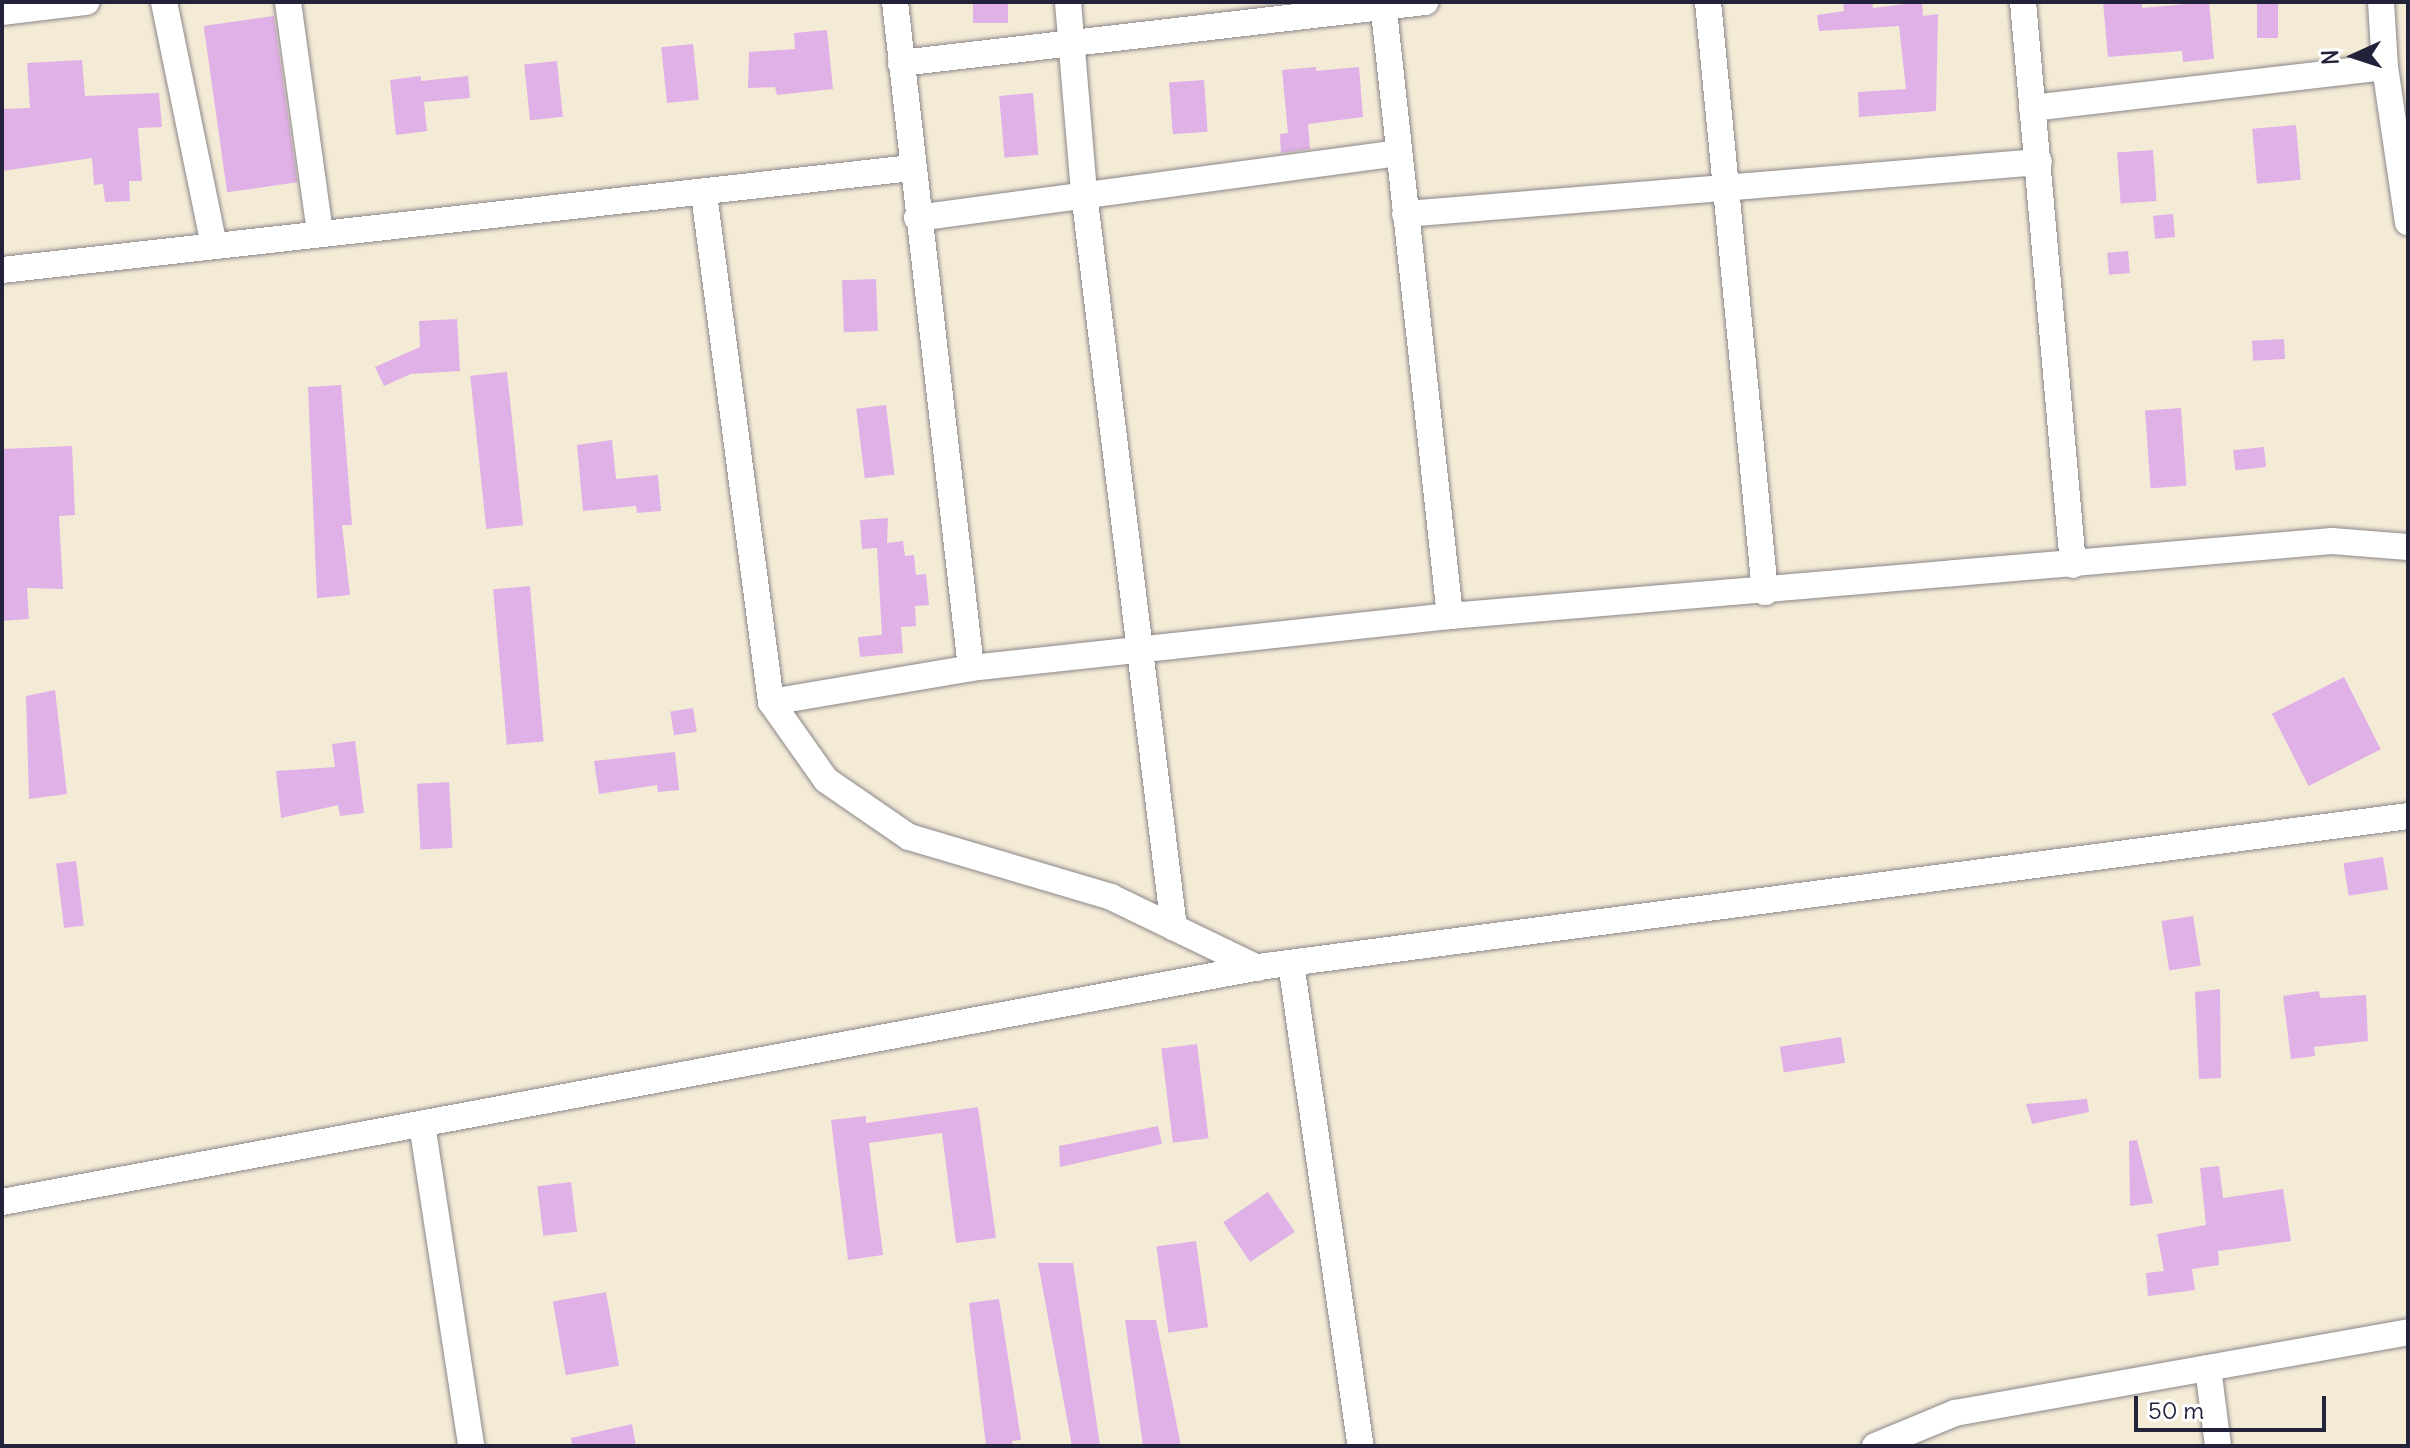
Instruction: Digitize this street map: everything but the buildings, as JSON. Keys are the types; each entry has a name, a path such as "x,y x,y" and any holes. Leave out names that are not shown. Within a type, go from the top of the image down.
{"street":[{"path":"2,12 86,2"},
{"path":"164,2 214,245"},
{"path":"288,2 320,232"},
{"path":"895,2 917,218 971,668"},
{"path":"1068,2 1084,193 1174,928"},
{"path":"901,63 1384,4 1425,2"},
{"path":"1708,2 1765,592"},
{"path":"2023,2 2073,565"},
{"path":"2381,2 2385,67 2408,222"},
{"path":"1384,4 1450,616"},
{"path":"2032,108 2385,67"},
{"path":"917,218 1084,193 1398,153"},
{"path":"1405,214 1724,185 2039,162"},
{"path":"2,270 320,232 704,194 912,168"},
{"path":"704,194 771,702 826,780 909,837 1068,881 1258,968"},
{"path":"771,702 971,668 1450,616 1765,592 2332,541 2408,547"},
{"path":"2,1202 1258,968 2408,816"},
{"path":"1291,963 1361,1446"},
{"path":"422,1124 471,1446"},
{"path":"1875,1446 1916,1436 1955,1413 2408,1332"},
{"path":"2208,1368 2218,1446"}]}
